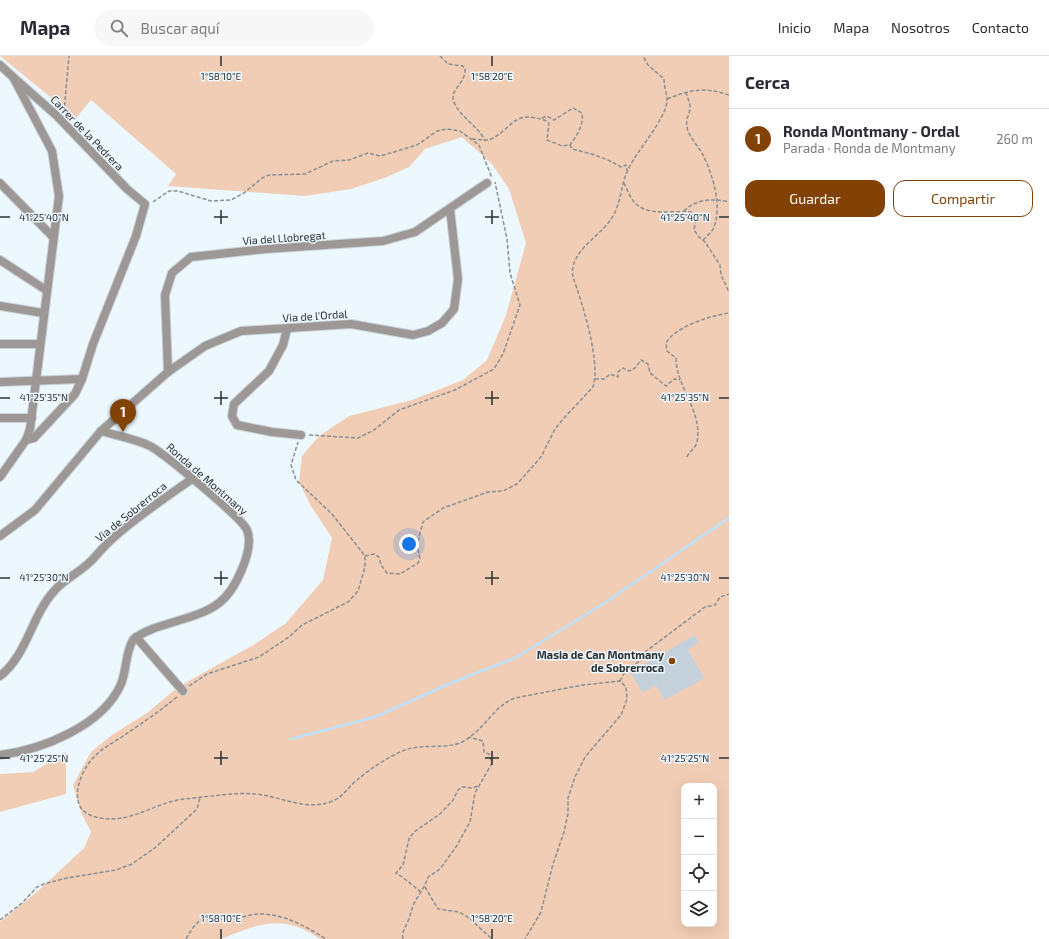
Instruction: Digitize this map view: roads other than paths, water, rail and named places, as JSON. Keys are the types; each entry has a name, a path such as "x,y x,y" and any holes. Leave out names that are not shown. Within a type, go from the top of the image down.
{"street":[{"name":"Carrer de la Pedrera","path":"0,65 62,122 127,189 146,204 136,236 93,344 82,379"},
{"path":"0,477 26,440 32,418 43,313 59,196 52,151 13,77"},
{"path":"0,183 53,237"},
{"name":"Via del Llobregat","path":"168,372 165,295 172,273 191,257 266,249 383,241 415,232 487,183"},
{"name":"Via de l'Ordal","path":"101,431 168,372 205,346 241,331 351,324 413,335 428,331 442,324 454,309 458,279 450,209"},
{"path":"0,260 46,290"},
{"path":"0,306 43,313"},
{"path":"287,329 283,345 269,371 234,404 232,416 238,425 272,432 301,435"},
{"path":"0,344 40,344"},
{"path":"0,382 82,379 75,394 34,438 26,440"},
{"path":"0,418 32,418"},
{"path":"0,536 35,510 101,431"},
{"name":"Ronda de Montmany","path":"101,431 140,442 152,447 170,459 245,526 249,536 247,556 230,591 218,604 192,616 136,637"},
{"name":"Via de Sobrerroca","path":"0,676 9,669 22,650 36,618 55,589 90,562 112,539 139,517 192,478"},
{"path":"0,755 16,753 44,746 78,728 92,718 105,706 118,690 123,679 130,644 136,637 184,691"}],"waterway":[{"path":"291,739 375,717 451,683 515,658 603,604 729,518"}],"place":[{"name":"Ronda Montmany - Ordal","path":"123,432"},
{"name":"Masia de Can Montmany de Sobrerroca","path":"672,661"}]}
